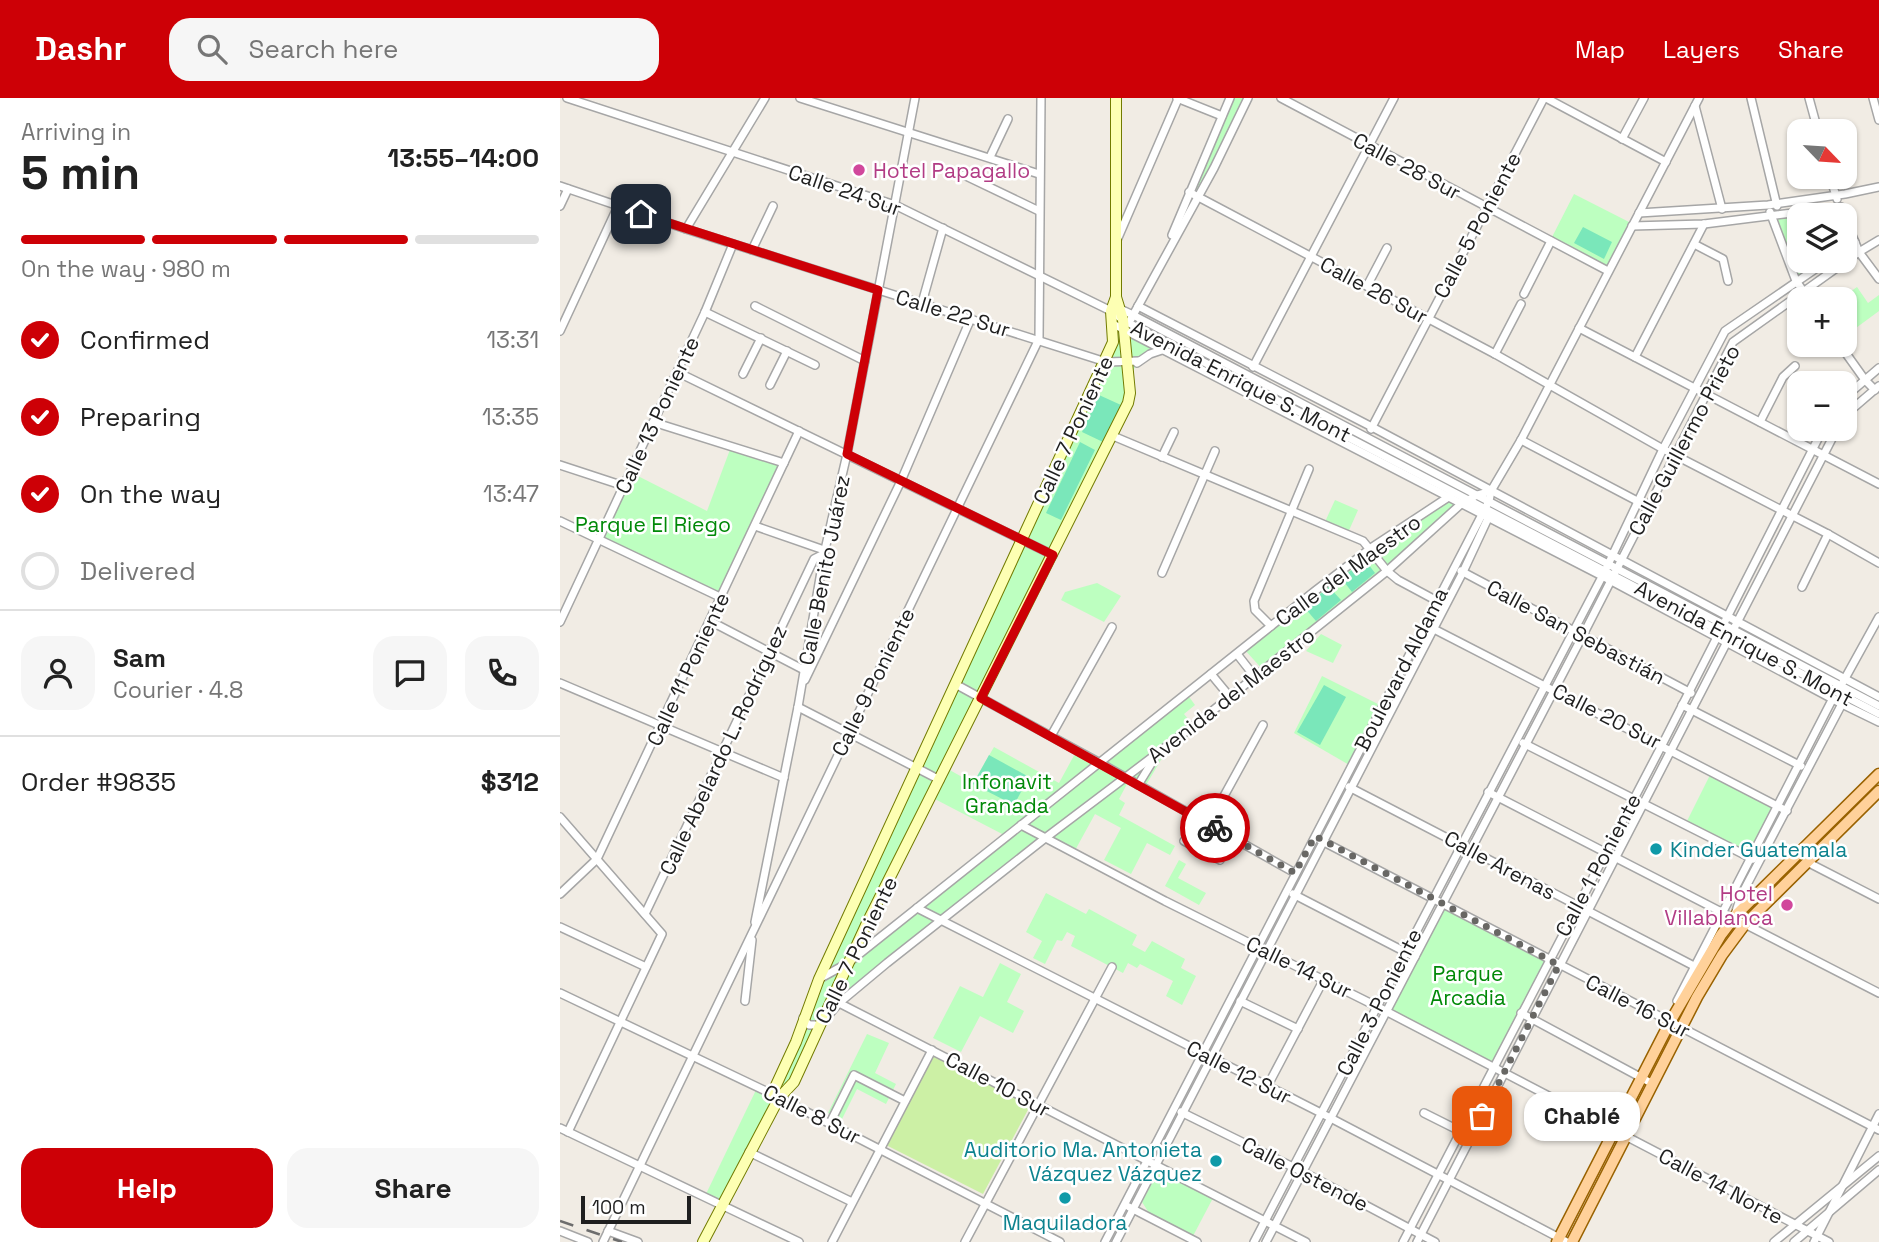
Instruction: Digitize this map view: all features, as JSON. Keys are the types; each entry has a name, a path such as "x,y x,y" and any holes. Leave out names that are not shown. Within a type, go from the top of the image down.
{"main road":[{"name":"Calle 7 Poniente","path":"776,1096 794,1082 848,963 1128,403 1127,361 1122,324 1116,310 1116,98"},
{"name":"Calle 7 Poniente","path":"703,1242 776,1096 819,979 1122,324"},
{"path":"1564,1241 1614,1130 1668,1021 1728,916 1879,774"},
{"path":"1564,1241 1626,1136 1722,955 1745,925 1879,791"}],"street":[{"name":"Calle 24 Sur","path":"567,98 895,205 1116,310"},
{"path":"686,229 765,98"},
{"path":"800,98 814,100 1039,174"},
{"name":"Calle Benito Juárez","path":"745,1001 753,933 806,671 824,552 847,454 915,98"},
{"name":"Calle 9 Poniente","path":"603,1242 1040,339 1041,98"},
{"path":"1166,253 1189,191 1230,98"},
{"path":"1248,98 1133,315 1122,324 1162,350 1448,498 1488,510 1610,570 1846,698 1879,722"},
{"name":"Calle 28 Sur","path":"1281,98 1608,271"},
{"path":"1250,376 1394,98"},
{"path":"1545,98 1666,162"},
{"name":"Calle 5 Poniente","path":"1368,438 1371,426 1545,98"},
{"path":"1622,139 1644,98"},
{"path":"1751,98 1772,204 1801,287"},
{"path":"1809,98 1815,119"},
{"path":"1873,98 1879,120"},
{"path":"1115,244 1177,99 1222,116"},
{"path":"1697,102 1722,209"},
{"name":"Boulevard Aldama","path":"1116,1242 1463,572 1488,510 1491,491 1521,440 1697,102"},
{"path":"990,157 1008,119"},
{"path":"1214,132 1228,139"},
{"path":"964,176 1039,211"},
{"path":"1639,213 1772,204 1879,187"},
{"path":"560,206 564,188"},
{"name":"Calle 22 Sur","path":"564,188 1106,362"},
{"path":"1833,189 1839,203"},
{"name":"Calle 26 Sur","path":"1189,191 1495,354 1674,455 1793,515 1879,563"},
{"path":"561,326 618,206"},
{"path":"752,250 773,206"},
{"path":"1632,226 1704,223 1787,214"},
{"path":"1636,357 1704,223"},
{"path":"922,303 943,228"},
{"name":"Calle Guillermo Prieto","path":"1817,287 1858,252 1879,240"},
{"path":"1524,294 1551,241"},
{"name":"Calle 13 Poniente","path":"560,622 705,312 733,244"},
{"path":"1694,244 1723,259 1728,281"},
{"path":"1367,286 1387,248"},
{"path":"1857,249 1879,279"},
{"name":"Calle Guillermo Prieto","path":"1610,570 1663,449 1725,331 1809,273"},
{"path":"1495,354 1521,304"},
{"path":"755,306 865,361"},
{"path":"1138,306 1491,491 1610,570"},
{"name":"Calle Guillermo Prieto","path":"1621,559 1733,342 1787,308"},
{"name":"Avenida Enrique S. Mont","path":"1116,310 1133,315 1185,341 1368,438 1458,490"},
{"path":"705,312 815,365"},
{"path":"710,621 806,671 901,481 971,318"},
{"name":"Avenida Enrique S. Mont","path":"1122,324 1473,497 1488,510 1610,570 1879,714"},
{"path":"1579,328 1879,484"},
{"path":"1185,341 1189,332"},
{"path":"743,374 761,338"},
{"path":"1129,383 1131,370 1139,361 1162,350"},
{"path":"770,385 786,351"},
{"path":"1849,357 1865,380 1877,388 1857,405"},
{"path":"1106,362 1139,361"},
{"path":"1760,422 1783,377 1795,366"},
{"path":"1857,387 1879,368"},
{"path":"677,372 1053,555"},
{"path":"653,422 784,463"},
{"name":"Calle 11 Poniente","path":"560,894 597,859 799,431"},
{"path":"1162,457 1174,432"},
{"path":"1113,436 1363,541 1387,571 1398,580 1445,606"},
{"path":"1521,440 1648,505"},
{"name":"Calle 1 Poniente","path":"1403,1242 1817,441"},
{"path":"1416,1242 1831,441"},
{"path":"1162,573 1215,451"},
{"path":"560,465 624,486"},
{"path":"1271,626 1255,610 1254,601 1309,469"},
{"name":"Calle del Maestro","path":"819,979 848,963 1371,548 1458,490"},
{"name":"Avenida del Maestro","path":"820,1025 838,1003 1044,839 1255,677 1387,571 1461,504 1491,491"},
{"name":"Boulevard Aldama","path":"1105,1242 1436,601 1488,510"},
{"path":"560,521 722,598"},
{"path":"755,526 824,552"},
{"path":"1802,587 1828,534"},
{"name":"Calle Abelardo L. Rodríguez","path":"645,914 814,559 824,552"},
{"path":"1266,1242 1583,636 1610,570 1621,559 1879,697"},
{"name":"Calle San Sebastián","path":"1454,567 1698,697"},
{"name":"Calle 3 Poniente","path":"1254,1242 1544,684 1610,570"},
{"path":"1722,955 1728,916 1751,858 1836,693 1879,617"},
{"name":"Calle 20 Sur","path":"1425,624 1787,811"},
{"path":"1051,736 1112,627"},
{"path":"1237,654 1255,677"},
{"path":"1212,674 1230,697"},
{"path":"1668,1021 1695,966 1741,896 1846,698 1845,679"},
{"path":"560,683 784,778"},
{"path":"957,685 1100,762 1295,873"},
{"name":"Avenida Enrique S. Mont","path":"1846,698 1879,706"},
{"name":"Calle San Sebastián","path":"1682,705 1808,770"},
{"path":"798,707 940,780"},
{"path":"1196,847 1264,725"},
{"path":"1514,741 1526,744 1759,863"},
{"path":"1138,785 1156,755"},
{"name":"Calle Arenas","path":"1342,783 1695,966"},
{"path":"1488,792 1879,993"},
{"path":"560,817 662,933 621,1022 564,1130 799,1242"},
{"name":"Calle 14 Sur","path":"1021,825 1614,1130"},
{"name":"Calle 16 Sur","path":"1315,836 1876,1128"},
{"path":"1184,841 1220,860"},
{"path":"1807,862 1879,899"},
{"path":"1286,891 1415,957"},
{"name":"Calle 12 Sur","path":"917,908 1321,1113 1564,1241"},
{"path":"560,927 646,967"},
{"path":"965,1242 1112,967"},
{"path":"1267,1087 1324,979"},
{"name":"Calle 8 Sur","path":"560,993 776,1096 1060,1242"},
{"path":"1240,1000 1297,1029"},
{"name":"Calle 10 Sur","path":"838,1003 1306,1242"},
{"path":"1521,1013 1653,1084"},
{"path":"803,1018 809,1025 820,1025"},
{"path":"832,1242 932,1050"},
{"path":"830,1123 854,1075 905,1101"},
{"name":"Calle Ostende","path":"1175,1108 1436,1242"},
{"path":"1424,1113 1460,1131"},
{"path":"1816,1239 1876,1128 1879,1114"},
{"name":"Calle 14 Norte","path":"1614,1130 1795,1224 1816,1239 1829,1242"},
{"path":"748,1152 852,1202"},
{"path":"1774,1242 1879,1156"},
{"path":"1794,1242 1879,1170"},
{"path":"1125,1205 1197,1242"},
{"path":"560,1231 588,1242"},
{"path":"608,1231 638,1242"}],"green space":[{"path":"1230,98 1248,98 1215,165 1167,248"},
{"path":"1574,194 1633,224 1608,271 1550,241"},
{"path":"1787,213 1787,256 1772,215"},
{"path":"1583,227 1612,242 1604,259 1574,243"},
{"path":"1793,273 1808,273 1796,281"},
{"path":"1857,287 1868,303 1879,295 1879,311 1857,327"},
{"name":"Infonavit Granada","path":"1113,316 1121,319 1124,329 1162,350 1134,369 1130,393 946,768 973,783 994,747 1059,783 1077,750 1100,762 1187,694 1195,705 1184,714 1194,726 1157,755 1162,758 1142,792 1127,784 1119,799 1125,803 1119,815 1175,846 1170,855 1147,843 1131,874 1104,860 1121,828 1095,814 1073,854 1043,839 838,1000 833,997 785,1090 774,1093 799,1031 1106,361","holes":["931,797 1006,836 854,962 843,975"]},
{"path":"1099,395 1121,405 1103,442 1082,432"},
{"path":"1080,442 1095,450 1061,520 1046,513"},
{"name":"Parque El Riego","path":"731,447 784,463 721,598 600,539 630,472 707,511"},
{"path":"1448,498 1461,504 1387,571 1263,670 1244,649 1315,591"},
{"path":"1335,500 1358,510 1347,535 1324,524"},
{"path":"1365,560 1375,573 1352,592 1341,578"},
{"path":"1097,583 1121,596 1104,622 1061,600 1065,592"},
{"path":"1329,587 1341,600 1316,621 1304,607"},
{"path":"1321,634 1342,645 1333,663 1306,651"},
{"path":"1322,676 1382,706 1351,766 1294,733"},
{"path":"1324,685 1346,697 1320,745 1297,732"},
{"name":"Infonavit Granada","path":"989,755 1029,777 1014,805 973,784"},
{"path":"1712,771 1777,806 1751,858 1685,825"},
{"path":"1179,860 1186,864 1178,878 1206,893 1199,905 1165,886"},
{"path":"1046,893 1086,914 1089,909 1137,935 1132,945 1145,952 1152,941 1185,959 1181,968 1196,976 1182,1005 1166,996 1173,981 1140,964 1137,968 1128,963 1123,973 1071,946 1075,936 1067,932 1062,941 1057,940 1045,964 1033,958 1042,941 1026,932"},
{"name":"Parque Arcadia","path":"1443,904 1549,960 1493,1067 1387,1011"},
{"path":"1000,963 1021,974 1007,1002 1024,1011 1013,1033 980,1016 961,1052 933,1038 960,986 983,997"},
{"path":"867,1034 889,1043 875,1073 896,1084 886,1104 857,1089 841,1121 828,1113"},
{"path":"933,1054 1030,1106 983,1194 886,1145"},
{"path":"756,1090 776,1098 722,1202 706,1194"},
{"path":"1158,1171 1213,1198 1193,1236 1149,1213 1142,1202"}],"railway":[{"path":"560,1221 622,1242"}],"way so far":[{"path":"1215,828 1295,873 1315,836 1559,965 1482,1116"}],"place":[{"name":"Hotel Papagallo","path":"859,170"},
{"name":"Kinder Guatemala","path":"1656,849"},
{"name":"Hotel Villablanca","path":"1787,905"},
{"name":"Chablé","path":"1482,1116"},
{"name":"Auditorio Ma. Antonieta Vázquez Vázquez","path":"1216,1161"},
{"name":"Maquiladora","path":"1065,1198"}],"route":[{"path":"641,214 878,290 847,454 1053,555 981,698 1215,828"}]}
